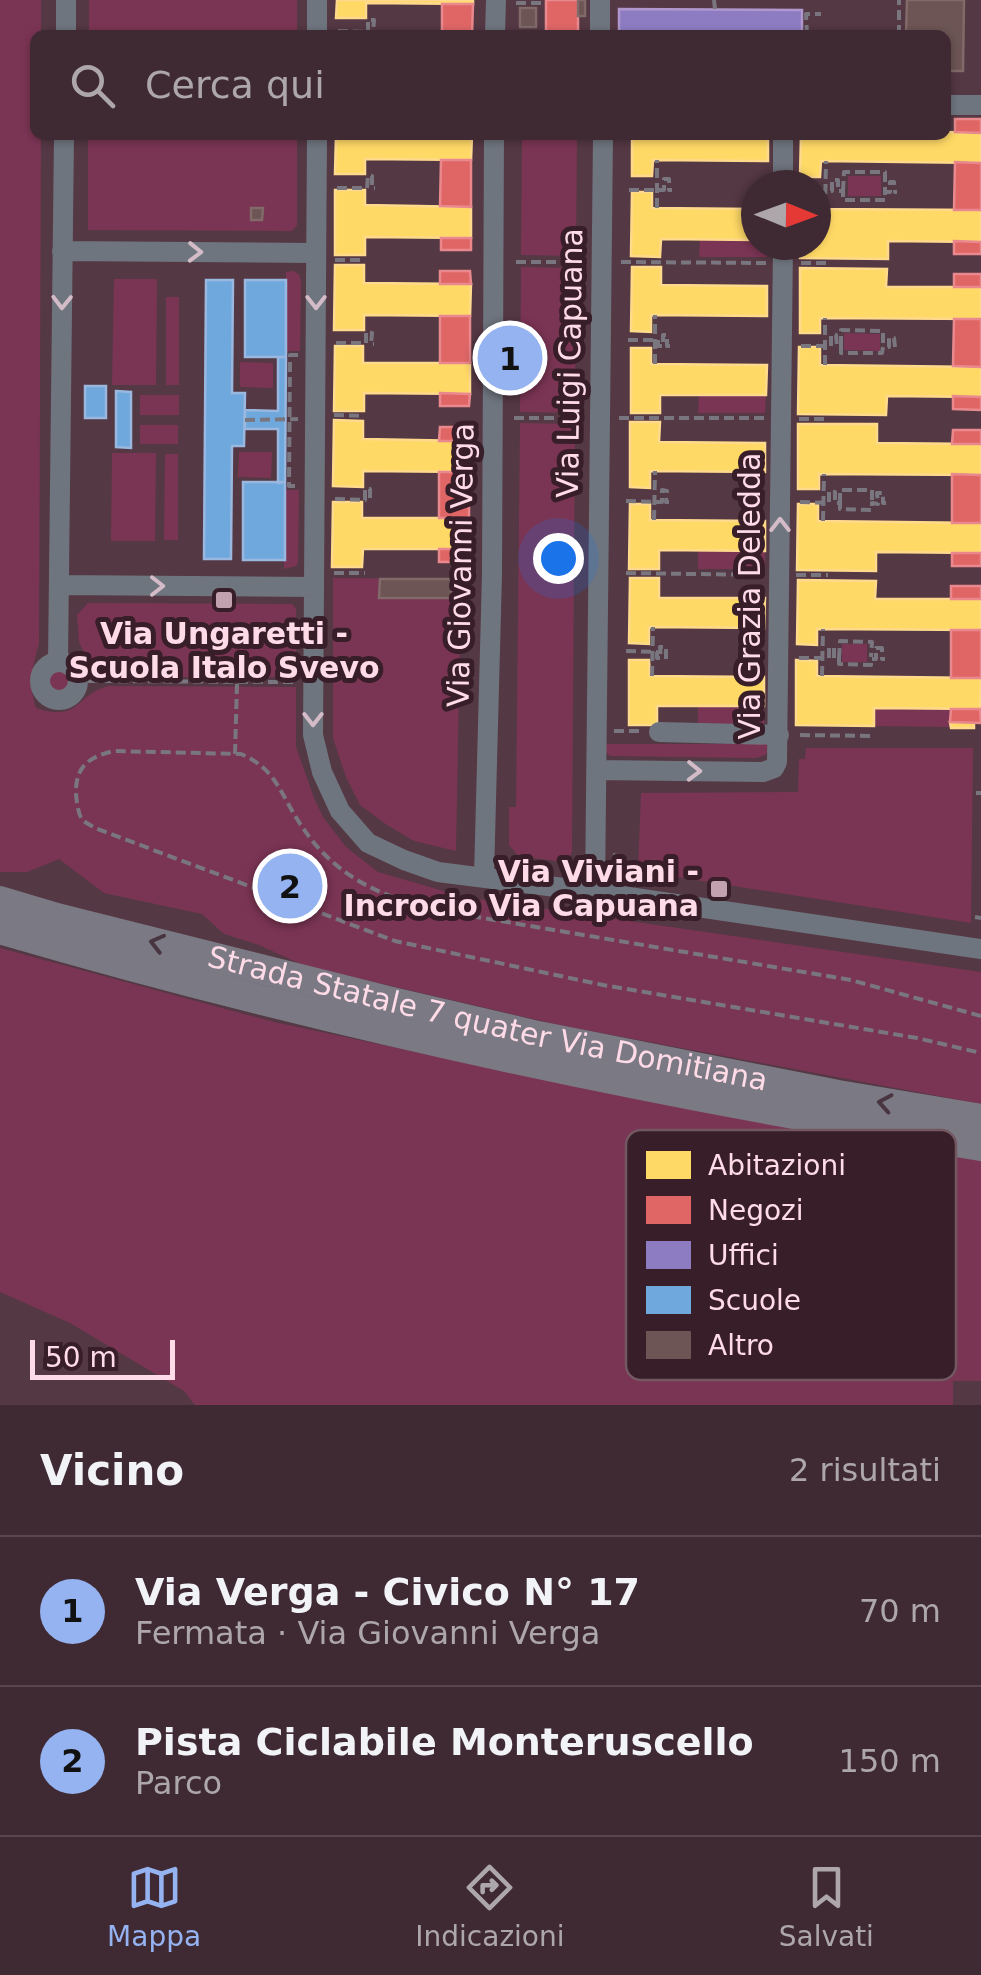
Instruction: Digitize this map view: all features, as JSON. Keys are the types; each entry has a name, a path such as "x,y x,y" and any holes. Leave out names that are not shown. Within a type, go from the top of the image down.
{"highway":[{"name":"Strada Statale 7 quater Via Domitiana","path":"0,901 538,1036 981,1119"},
{"name":"Strada Statale 7 quater Via Domitiana","path":"0,929 216,988 508,1057 889,1130"},
{"name":"Strada Statale 7 quater Via Domitiana","path":"956,1142 981,1146"}],"street":[{"path":"66,0 66,30"},
{"path":"318,0 324,30"},
{"path":"600,0 600,30"},
{"path":"497,30 506,1"},
{"path":"951,105 981,105"},
{"path":"58,662 64,140"},
{"path":"317,140 324,257 322,580 313,736 322,772 340,812 368,843 438,872 981,948"},
{"name":"Via Giovanni Verga","path":"484,876 491,611 494,140"},
{"name":"Via Luigi Capuana","path":"595,892 602,140"},
{"path":"783,170 784,140"},
{"path":"62,251 324,257"},
{"name":"Via Grazia Deledda","path":"596,770 774,768 786,735 783,260"},
{"path":"60,585 322,580"},
{"path":"659,732 786,735"}],"path":[{"path":"506,1 544,0"},
{"path":"714,0 714,9"},
{"path":"899,30 900,0"},
{"path":"806,30 806,14 821,14"},
{"path":"368,30 368,20 374,20 373,30"},
{"path":"657,160 657,208"},
{"path":"826,161 826,170"},
{"path":"844,172 885,172 885,200 843,200 844,191 844,172"},
{"path":"332,188 368,188 368,176 372,176 375,188"},
{"path":"628,190 664,190 664,179 669,179 672,190"},
{"path":"831,191 832,180 838,180 838,191 844,191"},
{"path":"885,192 890,192 890,182 894,182 897,192"},
{"path":"324,257 365,260"},
{"path":"516,262 583,262"},
{"path":"628,262 770,263"},
{"path":"797,263 827,263"},
{"path":"655,315 655,364"},
{"path":"824,365 825,318"},
{"path":"842,330 883,331 882,347 882,353 841,352 842,330"},
{"path":"331,343 366,343 366,332 372,332 374,344"},
{"path":"628,340 658,340 658,346 663,346 662,335 668,335 667,346 671,346"},
{"path":"796,346 831,346 831,335 836,335 836,346 841,346"},
{"path":"882,347 889,348 889,338 894,338 895,347"},
{"path":"302,486 289,486 289,420 290,355 303,355"},
{"path":"330,415 364,416"},
{"path":"514,418 580,418"},
{"path":"627,418 769,418"},
{"path":"796,418 829,419"},
{"path":"244,420 289,420"},
{"path":"654,520 655,472"},
{"path":"823,521 824,474"},
{"path":"330,499 365,500 365,489 370,489 373,500"},
{"path":"626,501 662,502 662,490 667,490 669,502"},
{"path":"840,490 872,490 872,510 840,509 840,503 840,490"},
{"path":"795,502 829,503 830,492 835,492 835,502 840,503"},
{"path":"872,504 878,504 877,493 883,493 886,504"},
{"path":"322,580 364,573"},
{"path":"626,573 768,574"},
{"path":"795,575 828,576"},
{"path":"451,602 466,603"},
{"path":"652,676 653,628"},
{"path":"822,629 822,676"},
{"path":"840,641 872,642 871,659 871,665 839,664 840,641"},
{"path":"626,652 657,652 660,658 660,647 666,646 668,659"},
{"path":"794,658 828,658 829,648 834,648 834,658 839,658"},
{"path":"871,659 876,659 876,648 882,648 885,660"},
{"path":"88,682 300,682"},
{"path":"236,754 237,682"},
{"path":"786,735 875,736"},
{"path":"981,1016 852,980 453,913 397,900 380,894 321,852 268,771 256,761 236,754 114,751 97,755 82,768 78,780 77,806 82,819 95,828 395,941 603,984 917,1038 981,1053"}],"shaded area":[{"path":"0,0 41,0 41,30 30,30 30,140 41,140 39,644 32,684 36,708 51,712 70,710 109,686 296,687 296,747 314,798 346,847 378,872 464,897 981,972 981,1104 559,1025 305,966 224,934 202,914 104,893 59,859 27,872 0,872"},
{"path":"89,0 297,0 297,30 89,30"},
{"path":"88,140 297,140 297,225 292,231 88,230"},
{"path":"522,140 577,140 576,256 521,255"},
{"path":"848,176 881,176 881,196 848,196"},
{"path":"700,239 741,240 741,257 699,257"},
{"path":"521,267 576,268 575,413 520,412"},
{"path":"294,271 301,280 300,351 286,351 286,272"},
{"path":"114,279 157,279 156,385 112,385"},
{"path":"166,297 179,297 179,385 166,385"},
{"path":"844,333 880,334 880,351 844,350"},
{"path":"240,362 273,363 273,388 240,387"},
{"path":"140,395 179,395 179,415 140,415"},
{"path":"699,395 766,395 765,413 698,413"},
{"path":"520,423 575,424 572,850 570,859 564,862 518,856 509,845 509,807 516,807"},
{"path":"140,425 178,425 178,444 140,444"},
{"path":"239,452 272,452 271,478 238,477"},
{"path":"112,453 156,453 155,541 111,541"},
{"path":"165,454 178,454 178,540 164,540"},
{"path":"285,490 299,490 298,562 284,569"},
{"path":"698,550 765,551 765,569 698,569"},
{"path":"333,578 461,579 456,851 414,841 387,825 360,805 346,777 333,738"},
{"path":"88,603 292,604 296,609 296,677 96,677 79,642 77,615"},
{"path":"842,644 867,644 867,662 842,662"},
{"path":"59,668 69,672 73,682 69,692 59,696 49,692 45,682 49,672"},
{"path":"698,706 764,706 764,725 698,725"},
{"path":"874,708 951,709 950,727 874,726"},
{"path":"606,744 769,744 766,754 756,758 610,756"},
{"path":"806,748 973,748 971,923 638,871 641,793 798,792 799,759 805,759"},
{"path":"0,948 274,1022 654,1102 818,1130 626,1130 626,1380 956,1380 956,1154 981,1158 981,1381 953,1381 953,1405 195,1405 184,1391 70,1323 0,1292"}],"building: Abitazioni":[{"path":"337,0 473,0 473,4 366,3 366,18 336,18"},
{"path":"951,132 981,133 981,163 821,161 820,170 800,170 801,140 951,140"},
{"path":"336,140 472,140 471,160 365,159 365,174 335,174"},
{"path":"632,140 768,140 768,161 653,160 652,176 632,176"},
{"path":"335,190 365,190 365,205 471,207 471,238 365,237 365,255 335,255"},
{"path":"632,192 652,192 652,208 741,209 741,240 661,239 660,257 631,256"},
{"path":"831,209 981,210 981,242 888,241 888,259 831,258"},
{"path":"335,265 364,265 364,283 471,284 470,316 364,315 364,330 334,330"},
{"path":"632,267 661,267 661,285 767,286 767,316 651,315 651,332 631,331"},
{"path":"800,268 887,269 886,287 981,287 981,319 820,318 820,333 800,333"},
{"path":"335,346 363,346 363,363 470,363 470,394 364,393 364,411 334,411"},
{"path":"799,347 820,347 820,365 981,367 981,397 887,396 886,415 798,414"},
{"path":"631,348 651,348 651,364 767,365 766,395 660,395 660,413 631,413"},
{"path":"334,420 363,421 363,439 469,441 469,472 363,471 363,487 333,486"},
{"path":"630,422 660,422 659,442 765,443 765,472 650,471 650,488 630,487"},
{"path":"798,424 877,424 877,443 981,444 981,475 819,474 819,489 798,489"},
{"path":"333,502 362,502 362,518 469,518 469,549 363,549 362,567 332,567"},
{"path":"630,504 650,504 650,520 765,521 765,551 659,550 659,569 629,569"},
{"path":"798,504 818,504 818,521 981,523 981,553 876,552 876,571 797,570"},
{"path":"630,578 659,578 659,598 765,598 764,628 649,627 649,644 629,643"},
{"path":"798,580 876,581 875,599 981,599 981,630 817,629 817,645 797,644"},
{"path":"629,660 649,660 650,676 764,677 764,706 657,706 657,725 629,725"},
{"path":"796,660 817,661 817,676 981,678 980,709 874,708 874,726 796,725"},
{"path":"950,722 974,722 974,728 951,728"}],"building: Negozi":[{"path":"546,0 578,0 578,30 546,30"},
{"path":"442,4 473,4 472,30 442,30"},
{"path":"955,119 981,119 981,133 955,132"},
{"path":"441,160 471,160 471,207 440,206"},
{"path":"955,162 981,163 981,210 954,210"},
{"path":"441,238 471,238 471,250 441,250"},
{"path":"954,241 981,242 981,254 954,254"},
{"path":"440,271 470,271 471,284 440,284"},
{"path":"954,274 981,274 981,287 954,287"},
{"path":"440,316 470,316 470,363 440,363"},
{"path":"954,319 981,319 981,367 953,366"},
{"path":"440,393 470,394 469,406 440,406"},
{"path":"953,396 981,397 981,410 953,409"},
{"path":"440,427 469,427 469,441 439,441"},
{"path":"953,430 981,430 981,444 952,444"},
{"path":"439,472 469,472 469,518 439,518"},
{"path":"952,474 981,475 981,523 952,523"},
{"path":"439,549 469,549 468,562 439,562"},
{"path":"952,553 981,553 981,566 952,566"},
{"path":"951,586 981,586 981,599 951,599"},
{"path":"951,630 981,630 981,678 951,678"},
{"path":"951,709 980,709 981,723 950,722"}],"building: Uffici":[{"path":"619,9 802,10 802,30 619,30"}],"building: Scuole":[{"path":"206,280 233,280 232,393 245,393 244,446 232,446 231,559 204,559"},
{"path":"245,280 286,280 286,357 245,357"},
{"path":"278,357 286,357 285,482 278,483 278,429 245,429 245,410 278,411"},
{"path":"85,386 106,386 106,418 85,418"},
{"path":"116,391 131,392 131,448 116,447"},
{"path":"243,482 285,482 285,560 243,560"}],"building: Altro":[{"path":"578,0 585,0 585,16 578,16"},
{"path":"907,0 964,0 963,71 951,71 951,30 906,30"},
{"path":"520,8 536,8 536,27 520,27"},
{"path":"251,208 263,208 262,220 251,220"},
{"path":"380,579 451,579 451,598 379,598"}],"place":[{"name":"Via Verga - Civico N° 17","path":"510,358"},
{"name":"Via Ungaretti - Scuola Italo Svevo","path":"224,600"},
{"name":"Pista Ciclabile Monteruscello","path":"290,886"},
{"name":"Via Viviani - Incrocio Via Capuana","path":"719,889"}]}
